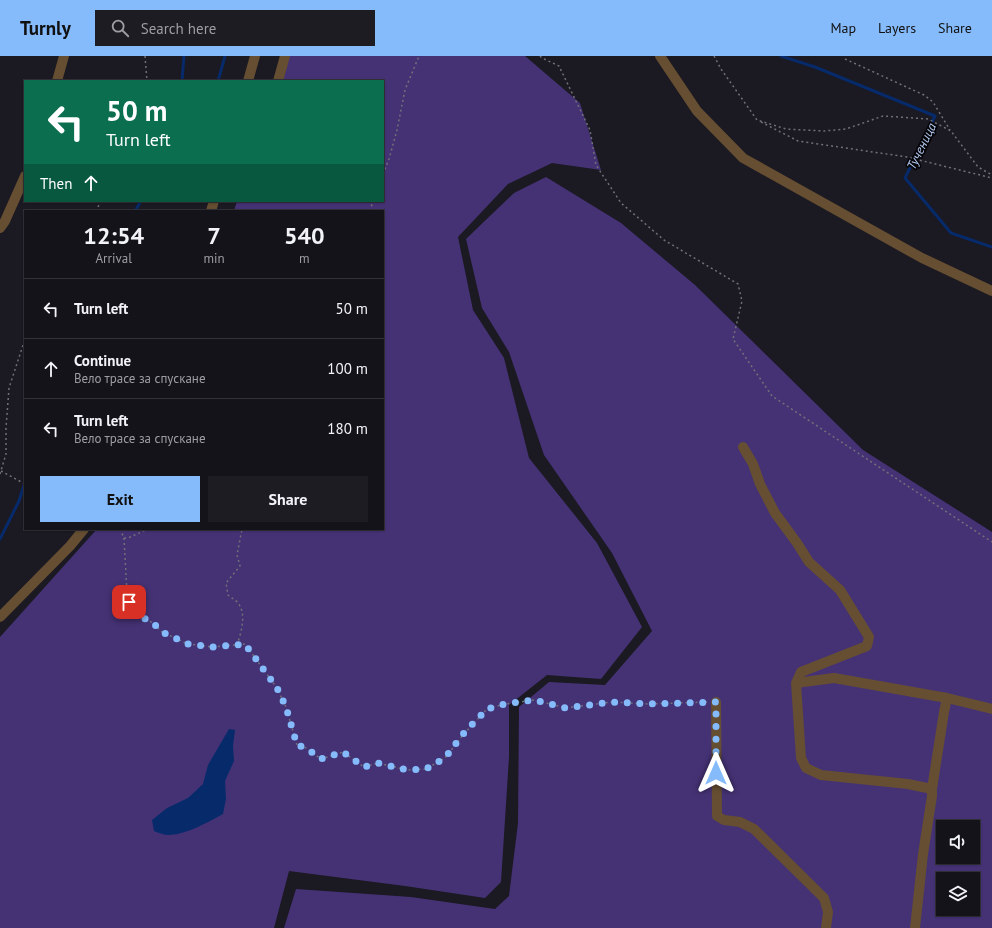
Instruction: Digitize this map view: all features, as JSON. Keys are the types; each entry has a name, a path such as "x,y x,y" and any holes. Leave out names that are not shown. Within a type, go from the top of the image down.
{"street":[{"path":"57,80 64,56"},
{"path":"248,80 255,56"},
{"path":"278,80 285,56"},
{"path":"660,56 697,111 743,158 922,258 992,291"},
{"path":"0,228 5,221 24,178"},
{"path":"743,447 753,464 760,484 775,513 809,562 840,590 869,637 867,646 801,672 796,683 801,758 806,768 821,775 908,784 932,789"},
{"path":"0,617 70,546 83,530"},
{"path":"796,683 834,678 947,698 992,709"},
{"path":"915,928 932,789 947,698"},
{"path":"716,702 717,816 724,820 740,822 754,829 824,898 828,912 826,928"}],"path":[{"path":"145,56 147,80"},
{"path":"384,172 397,130 405,90 419,56"},
{"path":"540,56 558,66 590,130 596,165 621,203 664,240 738,284 742,301 733,340 772,396 992,542"},
{"path":"714,56 721,69 757,120 798,141 907,157 992,178"},
{"path":"844,59 924,95 933,102 951,131 978,167 992,175"},
{"path":"757,120 786,129 824,131 846,129 883,116 928,119 951,131"},
{"path":"0,474 6,454 9,388 24,342"},
{"path":"1,471 24,483"},
{"path":"120,530 124,538 127,593 132,612 153,623 162,632 188,644 213,647 245,644 277,688 286,707 297,745 306,748 321,759 343,752 364,767 378,763 407,770 426,769 445,758 463,734 487,709 505,704 534,700 566,708 612,702 648,704 716,702"},
{"path":"124,538 128,538 146,530"},
{"path":"237,644 242,630 242,613 239,604 228,595 226,583 240,566 237,555 242,530"}],"shaded area":[{"path":"284,56 525,56 580,103 601,170 552,163 508,184 458,237 473,310 504,358 529,458 597,543 642,627 601,679 547,675 509,705 509,757 501,882 485,898 289,871 274,928 0,928 0,637 96,530 384,530 384,210 234,210 237,202 384,202 384,80 276,80"},
{"path":"546,177 621,223 695,285 863,450 992,532 992,928 284,928 296,889 411,897 495,909 509,896 518,823 519,707 549,682 605,685 652,631 612,553 544,455 509,352 482,308 466,239 514,193"}],"water":[{"path":"229,729 235,730 233,746 234,761 225,781 226,799 223,814 197,828 183,833 167,835 154,831 152,820 167,808 188,798 203,784 208,765"}],"waterway":[{"name":"Тученица","path":"182,80 184,56"},
{"name":"Тученица","path":"218,80 225,56"},
{"name":"Тученица","path":"781,56 815,67 935,116 905,178 951,233 992,247"},
{"name":"Тученица","path":"136,210 140,202"},
{"name":"Тученица","path":"0,539 19,501 24,485"}],"route":[{"path":"129,602 132,612 153,623 162,632 188,644 213,647 245,644 277,688 286,707 297,745 306,748 321,759 343,752 364,767 378,763 407,770 426,769 445,758 463,734 487,709 505,704 534,700 566,708 612,702 648,704 716,702 716,773"}]}
